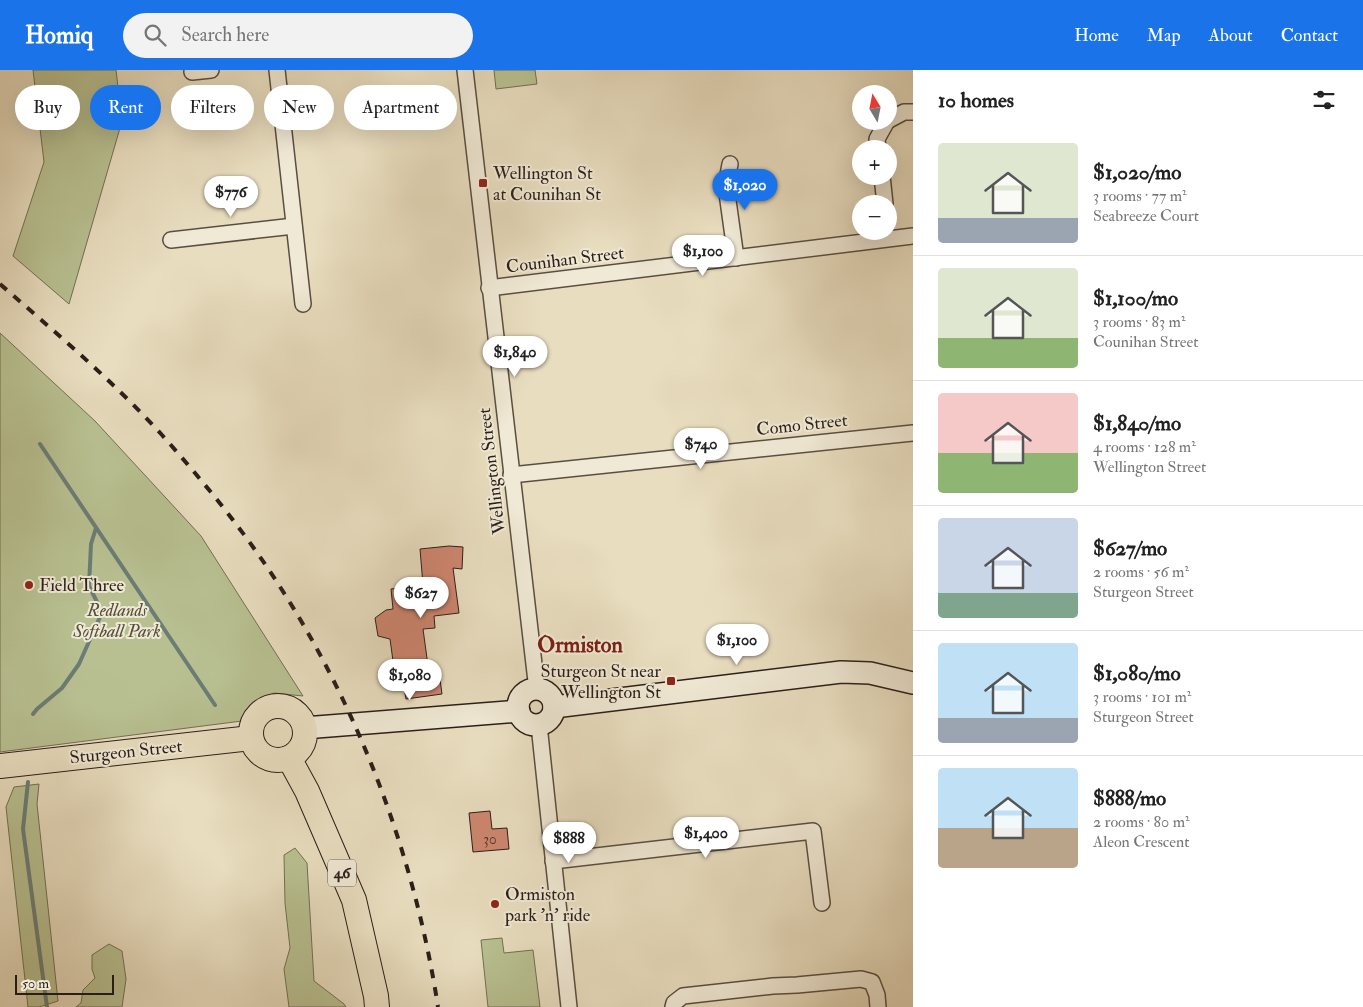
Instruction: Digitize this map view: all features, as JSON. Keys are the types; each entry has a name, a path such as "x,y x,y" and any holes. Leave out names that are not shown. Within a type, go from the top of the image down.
{"main road":[{"path":"272,707 286,708 292,711 302,721 304,728 302,745 289,758 273,760 265,757 254,746 251,738 252,724 255,718 266,709 272,707"},
{"name":"Sturgeon Street","path":"0,766 251,738"},
{"name":"46","path":"289,758 307,791 354,900 377,1007"}],"street":[{"path":"192,72 211,70"},
{"path":"276,70 303,304"},
{"name":"Wellington Street","path":"465,70 536,690"},
{"path":"898,115 904,112 913,112"},
{"path":"730,164 726,186 736,258"},
{"path":"171,240 294,226"},
{"name":"Counihan Street","path":"897,235 913,236"},
{"name":"Counihan Street","path":"490,288 736,258 856,240"},
{"name":"Como Street","path":"511,475 913,433"},
{"name":"Como Street","path":"888,435 913,440"},
{"path":"554,707 841,672 870,673 913,684"},
{"path":"531,690 536,690 549,695 554,707 550,719 539,725 526,722 519,711 523,696 531,690"},
{"path":"304,728 519,711"},
{"path":"539,725 570,1007"},
{"path":"553,861 813,832 822,903"},
{"path":"673,1007 674,1003 684,996 861,979 872,982 877,995 878,1007"}],"green space":[{"path":"33,70 116,70 118,85 90,85 90,130 119,130 69,304 13,256 44,162 40,130 80,130 80,85 35,85"},
{"path":"494,70 535,70 537,84 496,89"},
{"name":"Redlands Softball Park","path":"0,333 95,421 201,536 303,696 274,693 253,704 242,721 0,752"},
{"path":"39,784 37,804 58,1001 39,1007 28,1007 6,807 14,787"},
{"path":"295,848 307,863 314,981 346,1007 289,1007 284,969 290,948 285,903 284,855"},
{"path":"502,938 504,953 533,950 540,1007 488,1007 481,940"},
{"path":"109,944 122,951 126,979 122,1007 76,1007 81,1003 83,990 95,978 92,969 92,955"}],"building":[{"path":"449,546 463,547 462,569 453,568 459,613 434,616 435,628 423,629 429,673 439,672 442,694 406,699 404,688 401,688 397,660 393,661 390,639 378,636 375,618 386,610 393,609 391,589 423,585 420,549"},
{"path":"490,811 492,829 507,828 509,849 473,852 469,813"}],"waterway":[{"path":"40,444 215,705"},
{"path":"33,714 62,688 79,664 100,617 97,602 89,586 91,544 96,528"},
{"path":"28,782 23,829 47,1007"}],"railway":[{"path":"0,284 104,376 162,435 231,518 253,547 287,599 319,652 347,708 372,766 394,825 412,885 427,946 438,1007"}],"place":[{"name":"Wellington St at Counihan St","path":"483,183"},
{"name":"Field Three","path":"29,585"},
{"name":"Sturgeon St near Wellington St","path":"671,681"},
{"name":"Ormiston park 'n' ride","path":"495,904"}],"district":[{"name":"Ormiston","path":"580,645"}]}
